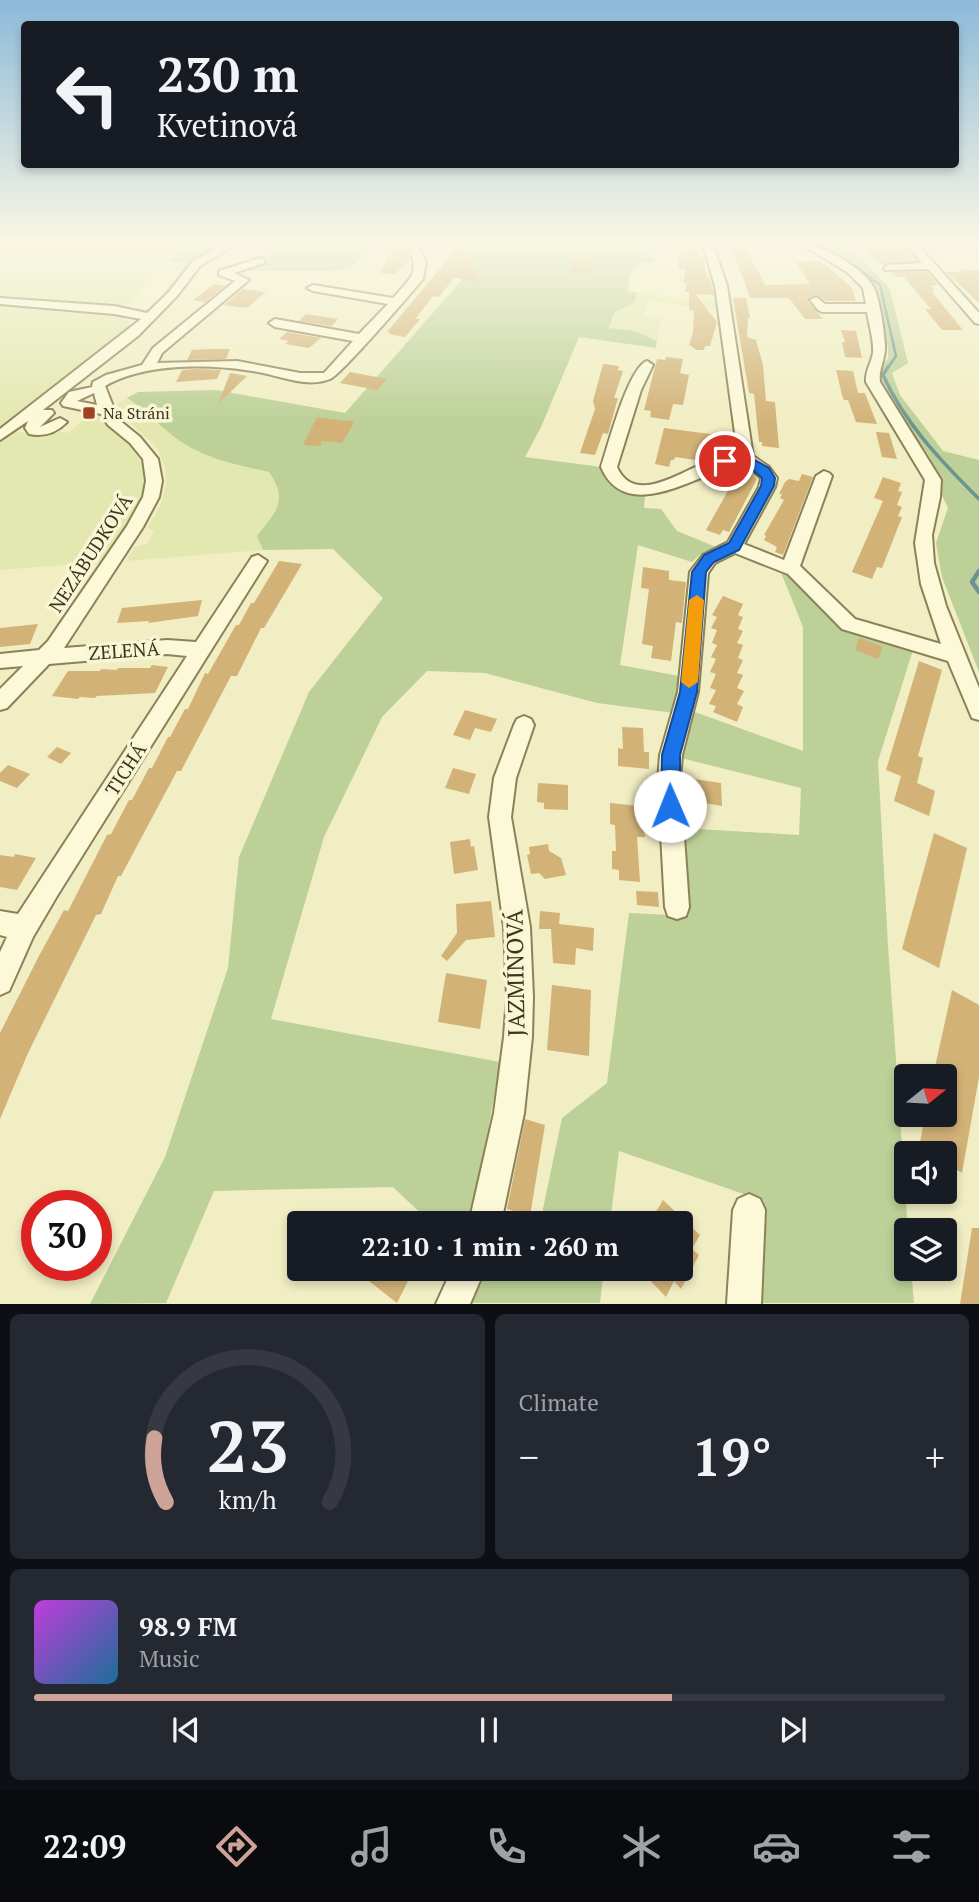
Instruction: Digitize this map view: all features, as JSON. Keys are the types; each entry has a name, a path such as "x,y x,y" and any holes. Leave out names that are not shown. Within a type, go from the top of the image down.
{"street":[{"path":"23,303 114,310 149,317"},
{"path":"0,436 122,343 164,303"},
{"path":"148,367 161,347 214,303"},
{"path":"60,422 46,431 32,428 34,423 78,392 97,388 105,380 148,367 237,366 322,378 331,374 396,303"},
{"path":"723,303 746,458"},
{"path":"872,303 879,344 879,355 872,374 873,382 933,480 934,497 922,541 926,569 979,712"},
{"path":"964,303 979,320"},
{"path":"820,306 873,308"},
{"path":"275,323 364,339"},
{"path":"647,365 634,390 610,467 611,475 630,487 659,489 672,486 710,466 746,458 764,470 769,478 734,546 709,559 699,572 688,692 671,755 669,780 677,907"},
{"name":"NEZÁBUDKOVÁ","path":"45,656 129,536 151,497 153,470 143,449 113,422 97,388"},
{"path":"68,401 74,405 106,411"},
{"path":"790,568 824,476"},
{"path":"129,536 147,537"},
{"path":"734,546 790,568 802,576 849,624 957,656"},
{"name":"TICHÁ","path":"0,982 12,925 202,650 258,561"},
{"name":"ZELENÁ","path":"0,661 167,647 202,650"},
{"path":"0,702 45,656"},
{"name":"JAZMÍNOVÁ","path":"488,1211 509,1113 518,1037 520,997 517,927 500,817 505,778 524,725"},
{"path":"744,1304 749,1210"},
{"path":"453,1304 464,1281"}],"green space":[{"path":"79,303 130,303 122,306"},
{"path":"157,303 172,303 163,307 152,309"},
{"path":"442,303 633,303 614,313 609,328 635,331 657,341 656,348 579,337 541,427 525,457 601,467 612,485 624,491 645,495 644,508 661,509 677,531 716,547 699,555 692,562 638,545 620,665 679,676 674,713 597,703 485,673 427,671 382,717 324,837 271,1019 500,1062 483,1159 470,1211 418,1211 393,1187 214,1191 166,1303 90,1304 102,1281 112,1281 112,1261 165,1157 228,968 239,857 309,692 383,598 333,549 263,550 257,536 274,512 279,498 269,472 231,463 195,450 173,436 127,398 138,392 216,390 345,413"},
{"path":"632,303 648,303 643,316 661,318 657,341 635,331 609,328 614,313"},
{"path":"663,303 718,303 719,310"},
{"path":"878,303 893,303 908,363 892,373 900,395 943,451 979,460 979,672 942,577 936,543 948,508 925,460 931,459 881,389 878,373 888,358"},
{"path":"0,304 124,315 132,328 0,431"},
{"path":"127,398 145,409 174,436 234,465 269,472 281,488 279,506 258,536 263,550 126,561 135,547 147,544 154,532 148,527 161,504 166,485 165,466 157,448 121,414 117,404"},
{"path":"97,415 128,443 142,464 145,487 137,510 101,562 0,570 0,440 12,431 48,437 56,431 68,433 87,417"},
{"path":"780,570 850,631 913,650 878,761 896,1064 894,1064 894,1127 901,1127 902,1141 894,1141 894,1204 906,1204 907,1218 894,1218 894,1281 912,1281 914,1303 761,1303 764,1201 619,1151 612,1211 543,1211 562,1118 607,1083 629,913 689,916 681,828 799,835 801,788 681,758 695,712 803,751 803,627"},
{"path":"482,1281 603,1281 600,1303 471,1303"}],"building":[{"path":"227,303 253,303 247,308 224,305"},
{"path":"412,303 428,303 415,319 420,319 405,337 387,332"},
{"path":"689,303 702,303 717,322 710,346 705,346 704,350 697,350 689,345 694,311 689,310"},
{"path":"734,303 747,303 750,318 747,337 756,340 763,365 766,401 775,402 779,448 762,446 762,442 759,442 754,394 749,393"},
{"path":"793,303 809,303 823,319 805,319"},
{"path":"926,303 941,303 963,330 942,330 925,309 931,309"},
{"path":"306,314 338,319 332,326 299,321"},
{"path":"841,330 856,331 862,358 845,357 842,342 845,342"},
{"path":"287,332 321,338 309,348 285,344 289,341 279,339"},
{"path":"230,349 226,359 187,360 192,350"},
{"path":"666,357 683,359 680,373 689,375 683,405 673,404 669,420 650,417 651,411 644,410 657,359 665,360"},
{"path":"603,364 619,366 618,370 623,371 614,398 618,398 608,434 603,433 595,455 580,453 595,409 593,401"},
{"path":"182,370 221,370 217,379 176,382"},
{"path":"836,370 853,371 858,393 865,393 877,424 856,422 848,400 844,400 842,395"},
{"path":"350,372 387,379 377,390 340,383"},
{"path":"230,373 247,376 218,404"},
{"path":"317,417 355,421 342,443 322,441 320,446 303,445"},
{"path":"664,428 722,433 723,436 733,437 733,446 707,445 702,461 675,457 669,467 655,464"},
{"path":"876,432 889,433 897,459 882,457"},
{"path":"738,473 752,474 757,479 729,532 723,530 720,535 706,530"},
{"path":"802,474 813,477 783,555 775,552 777,547 764,540 764,535 784,500 780,498 782,494 779,494 785,482 789,479 799,481"},
{"path":"883,477 901,483 898,491 902,492 897,505 902,507 898,516 902,517 882,568 877,567 872,579 852,572 883,501 874,498"},
{"path":"279,561 302,564 264,628 261,628 237,676 231,676 181,771 177,771 121,876 118,876 101,914 96,915 28,1053 0,1119 0,1033 40,954 64,910 68,911 107,835 111,834 185,709 188,709 205,673 208,674 236,625 239,625 251,603 254,603"},
{"path":"643,567 669,571 669,580 686,582 682,623 676,622 671,661 651,658 653,646 642,644 649,589 641,588"},
{"path":"723,596 743,604 738,615 743,617 738,629 743,631 737,643 743,645 738,658 743,660 737,673 743,675 737,688 744,691 737,704 743,707 737,722 713,712 716,706 709,704 716,690 710,688 716,674 710,672 716,659 711,657 717,645 712,643 717,630 711,628 717,617 712,615"},
{"path":"202,600 198,616 148,623 149,621 117,623 122,608"},
{"path":"38,624 30,644 0,647 0,628"},
{"path":"859,638 883,647 878,659 855,650"},
{"path":"919,661 942,670 918,756 923,758 917,783 935,791 929,816 894,801 901,776 886,770"},
{"path":"152,665 168,667 155,693 78,699 52,696 68,671 150,668"},
{"path":"465,710 497,719 491,732 475,728 470,740 453,735"},
{"path":"622,727 643,728 644,752 649,752 649,769 618,766 618,748 623,749"},
{"path":"57,747 71,753 61,764 47,757"},
{"path":"8,765 30,774 17,788 0,781 0,773"},
{"path":"453,768 476,774 469,794 445,788"},
{"path":"694,779 721,783 722,806 694,801"},
{"path":"538,783 568,785 568,810 544,809 544,803 537,802"},
{"path":"610,803 648,807 649,828 644,827 645,837 637,837 640,882 619,880 619,870 612,869 612,851 616,851 615,825 610,824"},
{"path":"934,833 967,848 939,968 902,949"},
{"path":"470,839 471,847 474,846 478,870 454,874 450,842"},
{"path":"548,844 549,851 561,858 566,875 545,879 539,873 531,874 527,855 530,854 529,847"},
{"path":"15,854 36,858 17,890 0,887 0,855 14,857"},
{"path":"636,891 658,892 659,907 637,905"},
{"path":"491,901 495,937 466,940 447,961 441,956 457,933 456,904"},
{"path":"540,911 560,913 559,924 594,928 593,951 576,948 575,965 553,963 551,929 539,929"},
{"path":"446,973 487,980 480,1029 438,1022"},
{"path":"552,985 591,990 589,1056 547,1050"},
{"path":"952,990 979,1005 979,1077 962,1173 957,1170 957,1141 920,1141 923,1127 957,1127 957,1064 936,1064"},
{"path":"525,1119 545,1125 531,1211 507,1209"},
{"path":"663,1200 675,1211 656,1211"},
{"path":"693,1228 700,1235 693,1247"},
{"path":"972,1228 979,1228 979,1304 960,1304"},
{"path":"693,1250 699,1255 693,1266"},
{"path":"369,1281 408,1281 397,1303"},
{"path":"651,1281 674,1281 666,1297"},
{"path":"674,1281 685,1281 681,1289"}],"waterway":[{"path":"884,303 896,356 887,369"},
{"path":"888,367 883,375 913,426 979,499"},
{"path":"979,571 972,582 979,592"}],"slow traffic":[{"path":"689,682 697,600"}],"place":[{"name":"Na Stráni","path":"89,413"}],"route":[{"path":"670,806 671,755 688,692 699,572 709,559 734,546 769,478 764,470 746,458 725,461"}]}
